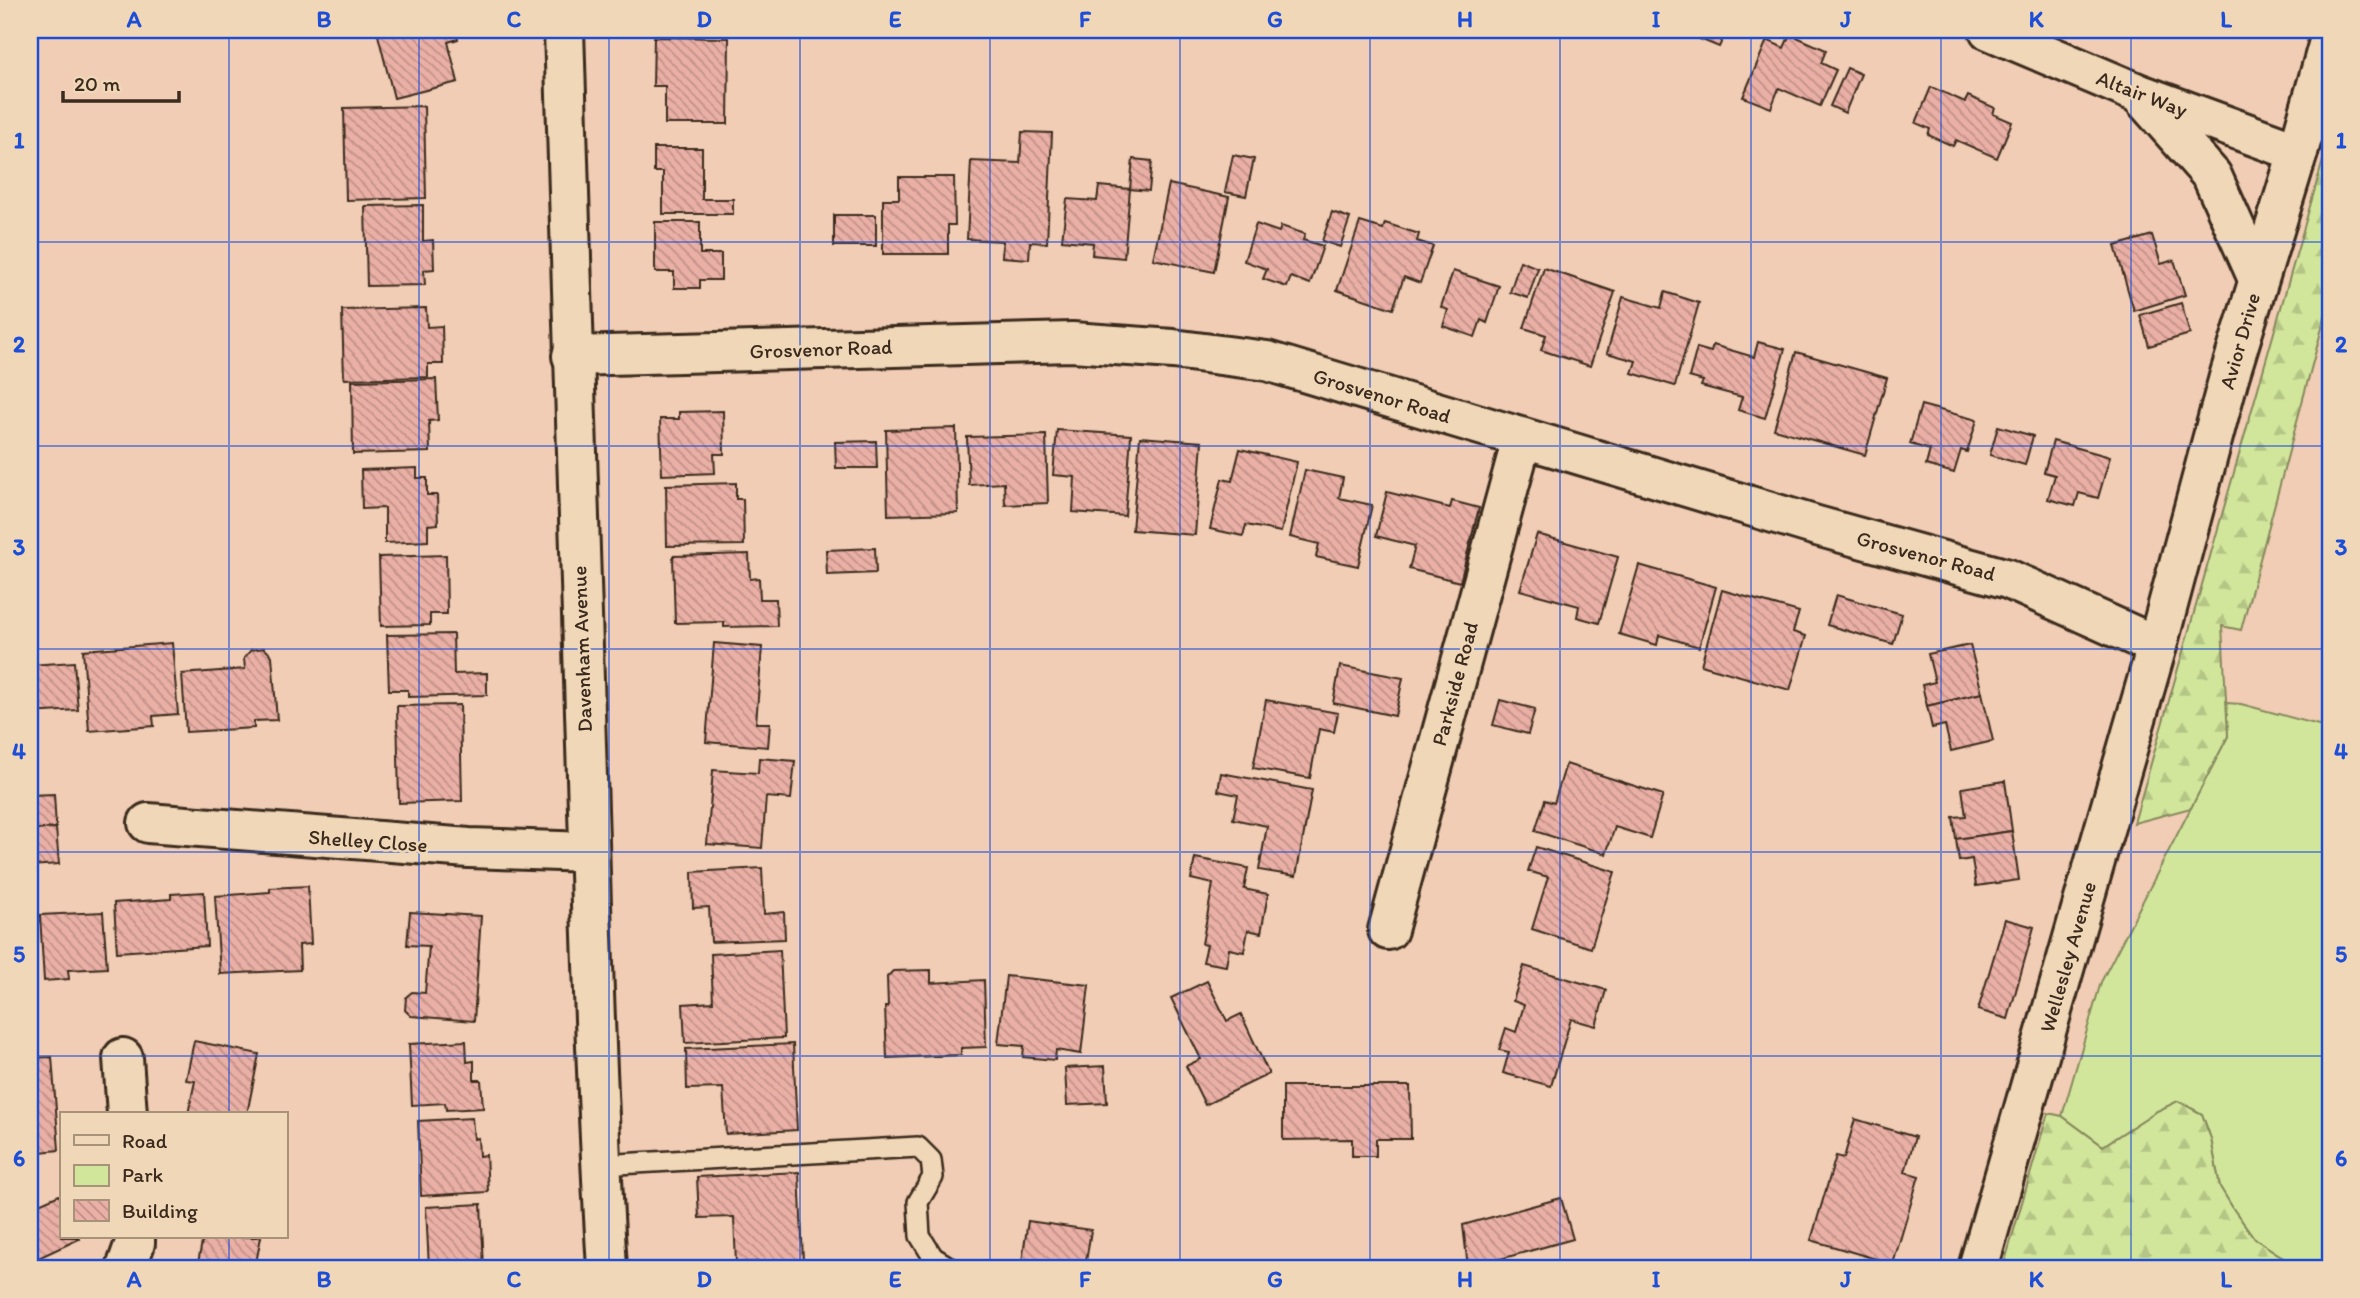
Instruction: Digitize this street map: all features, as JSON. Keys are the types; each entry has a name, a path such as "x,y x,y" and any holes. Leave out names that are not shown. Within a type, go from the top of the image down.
{"street":[{"name":"Davenham Avenue","path":"564,30 589,852 607,1268"},
{"name":"Altair Way","path":"1989,30 2140,94 2298,152"},
{"name":"Avior Drive","path":"2157,646 2229,377 2330,38"},
{"path":"2140,94 2212,176 2258,279"},
{"name":"Grosvenor Road","path":"572,356 1072,342 1172,349 1266,361 1804,523 2008,579 2157,646"},
{"name":"Parkside Road","path":"1388,930 1522,439"},
{"name":"Wellesley Avenue","path":"1978,1268 2157,646"},
{"name":"Shelley Close","path":"148,823 456,848 589,852"},
{"path":"123,1058 127,1112"},
{"path":"126,1268 135,1238"}],"lane":[{"path":"601,1165 918,1147 931,1160 933,1177 918,1202 920,1236 933,1257 946,1265"}],"green space":[{"path":"2330,136 2330,298 2241,630 2222,626 2228,736 2191,808 2134,823"},
{"path":"2226,703 2241,704 2330,728 2330,1268 2291,1268 2281,1256 2255,1239 2220,1187 2211,1139 2202,1114 2178,1101 2155,1112 2103,1146 2062,1116 2101,982 2228,736"},
{"path":"2178,1101 2202,1114 2211,1139 2220,1187 2234,1210 2255,1239 2281,1256 2291,1268 2003,1268 2048,1113 2062,1116 2103,1146 2155,1112"}],"building":[{"path":"399,30 456,30 458,39 448,42 458,82 394,98 378,35"},
{"path":"664,30 743,30 743,34 664,34"},
{"path":"1678,30 1727,30 1719,47"},
{"path":"1790,34 1826,50 1821,63 1836,70 1820,106 1779,88 1771,108 1743,97 1767,40 1784,48"},
{"path":"654,37 729,38 728,124 665,124 665,86 653,86"},
{"path":"1847,68 1861,74 1845,113 1830,106"},
{"path":"1931,87 1965,102 1968,96 1995,108 1993,114 2012,122 1997,158 1956,140 1953,146 1928,135 1930,129 1916,123"},
{"path":"424,106 426,198 346,200 344,108"},
{"path":"1022,132 1052,133 1047,243 1030,242 1029,259 1002,257 1003,241 967,239 971,161 1020,163"},
{"path":"654,148 702,148 702,199 733,199 733,214 663,214 663,172 654,172"},
{"path":"1233,155 1254,159 1246,196 1225,192"},
{"path":"1133,159 1152,161 1149,191 1130,189"},
{"path":"899,177 954,177 955,225 948,225 948,254 883,254 883,199 899,199"},
{"path":"1169,184 1229,197 1214,272 1153,259"},
{"path":"1099,186 1130,189 1124,258 1092,255 1093,243 1062,240 1067,199 1097,201"},
{"path":"423,205 423,241 433,240 434,269 424,270 425,285 367,286 365,206"},
{"path":"1332,212 1350,218 1340,247 1322,241"},
{"path":"834,215 876,215 876,246 834,246"},
{"path":"655,222 700,222 700,254 721,254 721,280 700,280 700,288 674,288 674,272 655,272"},
{"path":"1360,222 1383,229 1385,223 1419,234 1417,241 1433,246 1420,283 1404,277 1393,309 1337,290"},
{"path":"1256,224 1279,232 1281,226 1305,234 1303,240 1323,246 1310,284 1291,277 1287,287 1263,279 1267,269 1244,261"},
{"path":"2152,235 2161,264 2174,260 2185,295 2134,311 2115,246"},
{"path":"1520,261 1538,268 1528,298 1510,292"},
{"path":"1544,268 1615,292 1590,366 1541,350 1546,335 1524,328"},
{"path":"1453,271 1499,286 1487,323 1481,320 1475,337 1443,326 1448,310 1441,307"},
{"path":"1665,292 1699,303 1675,386 1632,373 1636,361 1607,353 1623,297 1661,308"},
{"path":"2181,303 2190,334 2149,346 2140,315"},
{"path":"426,308 427,327 442,326 443,364 428,364 428,377 344,379 342,310"},
{"path":"1758,342 1785,349 1765,418 1738,410 1742,397 1701,386 1703,381 1689,377 1697,348 1711,352 1713,345 1754,357"},
{"path":"1796,352 1887,378 1865,455 1774,429"},
{"path":"436,379 438,420 429,421 430,452 353,454 352,381"},
{"path":"1921,405 1977,420 1967,452 1961,450 1954,473 1926,465 1930,450 1910,444"},
{"path":"723,411 724,454 714,454 715,473 662,475 660,419 679,419 679,412"},
{"path":"1998,426 2033,436 2025,465 1990,455"},
{"path":"956,428 958,513 888,515 886,430"},
{"path":"1057,430 1131,435 1125,516 1073,512 1075,477 1053,475"},
{"path":"1046,435 1048,503 1005,505 1004,483 969,485 967,437"},
{"path":"1140,437 1202,442 1195,535 1132,530"},
{"path":"876,441 877,468 836,468 835,442"},
{"path":"2053,441 2110,457 2098,498 2079,493 2075,506 2048,499 2055,475 2044,472"},
{"path":"1240,449 1297,462 1281,532 1246,525 1243,536 1210,529 1222,479 1232,481"},
{"path":"417,468 417,478 427,478 427,495 437,495 438,524 428,525 428,541 385,543 385,508 362,509 361,470"},
{"path":"1305,470 1343,478 1339,498 1372,505 1358,566 1316,557 1319,544 1290,537"},
{"path":"736,483 736,499 743,499 744,545 667,546 666,485"},
{"path":"1387,492 1450,508 1452,501 1479,508 1460,582 1409,569 1415,546 1376,536"},
{"path":"1537,534 1618,557 1599,623 1577,617 1579,606 1520,590"},
{"path":"875,548 876,573 827,575 826,550"},
{"path":"749,554 750,579 759,578 760,599 776,599 777,626 724,627 724,622 675,623 673,556"},
{"path":"446,555 447,614 430,614 430,625 381,626 379,557"},
{"path":"1639,565 1716,587 1699,647 1659,635 1657,645 1619,634"},
{"path":"1722,590 1799,612 1793,632 1806,636 1790,690 1701,665"},
{"path":"1836,595 1902,614 1893,644 1827,625"},
{"path":"453,634 454,674 487,673 487,695 408,697 408,690 389,690 387,635"},
{"path":"172,643 178,714 153,716 154,726 89,731 83,650"},
{"path":"714,643 762,647 756,723 770,723 768,747 706,742"},
{"path":"1970,645 1982,693 1927,706 1922,685 1935,682 1928,654"},
{"path":"264,648 272,656 277,720 254,721 254,728 186,732 182,674 245,669 244,658 251,650"},
{"path":"74,662 78,710 30,713 30,665"},
{"path":"1340,666 1403,678 1395,716 1333,703"},
{"path":"1982,693 1993,741 1951,751 1945,725 1932,728 1927,706"},
{"path":"1266,700 1338,713 1334,732 1319,729 1310,778 1253,768"},
{"path":"1500,700 1535,709 1528,734 1493,725"},
{"path":"460,705 462,801 399,803 397,706"},
{"path":"759,758 795,761 791,799 766,797 762,848 707,844 713,770 758,773"},
{"path":"1566,764 1663,795 1650,838 1615,827 1606,854 1535,831 1545,800 1554,803"},
{"path":"1221,773 1312,790 1296,876 1259,870 1267,826 1233,819 1238,795 1218,791"},
{"path":"2005,781 2012,831 1956,839 1953,817 1966,816 1962,788"},
{"path":"54,794 56,828 30,830 30,795"},
{"path":"56,828 59,864 30,866 30,830"},
{"path":"2012,831 2019,880 1976,886 1972,859 1959,861 1956,839"},
{"path":"1536,847 1615,872 1591,948 1532,929 1548,877 1528,871"},
{"path":"1195,858 1248,868 1244,889 1268,894 1261,933 1248,930 1244,952 1229,949 1226,966 1203,962 1207,945 1202,944 1213,884 1191,879"},
{"path":"762,868 764,914 784,912 785,939 711,942 709,907 693,908 692,872"},
{"path":"308,886 311,944 299,945 300,970 220,974 215,896"},
{"path":"204,892 207,946 117,952 114,903 171,899 171,894"},
{"path":"103,912 107,968 68,970 69,979 44,981 40,915"},
{"path":"410,912 481,916 474,1021 411,1016 405,1010 406,997 412,992 425,993 429,946 407,945"},
{"path":"2005,919 2034,927 2008,1019 1978,1010"},
{"path":"780,950 784,1038 685,1043 683,1004 713,1002 711,954"},
{"path":"1524,966 1606,990 1596,1026 1571,1019 1551,1086 1503,1073 1509,1052 1499,1050 1506,1028 1516,1032 1524,1005 1513,1001"},
{"path":"931,970 931,983 984,980 986,1047 961,1048 961,1055 887,1058 887,977 893,971"},
{"path":"1006,976 1089,985 1081,1054 1056,1050 1055,1060 1023,1057 1024,1046 998,1044"},
{"path":"1207,981 1227,1021 1241,1014 1269,1074 1205,1105 1186,1066 1201,1059 1171,998"},
{"path":"194,1041 259,1054 247,1112 188,1112 195,1081 186,1080"},
{"path":"466,1041 467,1062 474,1061 474,1080 481,1080 483,1108 446,1110 445,1103 412,1105 409,1044"},
{"path":"793,1044 797,1130 726,1134 723,1088 687,1089 686,1049"},
{"path":"52,1057 59,1150 30,1153 30,1058"},
{"path":"1105,1066 1107,1103 1067,1105 1065,1068"},
{"path":"1283,1086 1410,1086 1411,1139 1376,1139 1376,1156 1352,1156 1352,1139 1283,1140"},
{"path":"472,1118 474,1139 478,1138 479,1156 486,1155 488,1192 421,1196 418,1121"},
{"path":"1855,1119 1915,1137 1905,1172 1919,1176 1893,1264 1811,1240 1836,1156 1844,1158"},
{"path":"799,1172 803,1260 736,1263 734,1217 699,1218 697,1177"},
{"path":"59,1195 60,1238 79,1239 30,1262 30,1208"},
{"path":"1561,1198 1573,1239 1482,1264 1484,1268 1468,1268 1463,1225"},
{"path":"481,1204 484,1268 429,1268 426,1207"},
{"path":"1028,1221 1091,1230 1085,1268 1021,1268"},
{"path":"203,1238 261,1238 255,1268 197,1268"}]}
